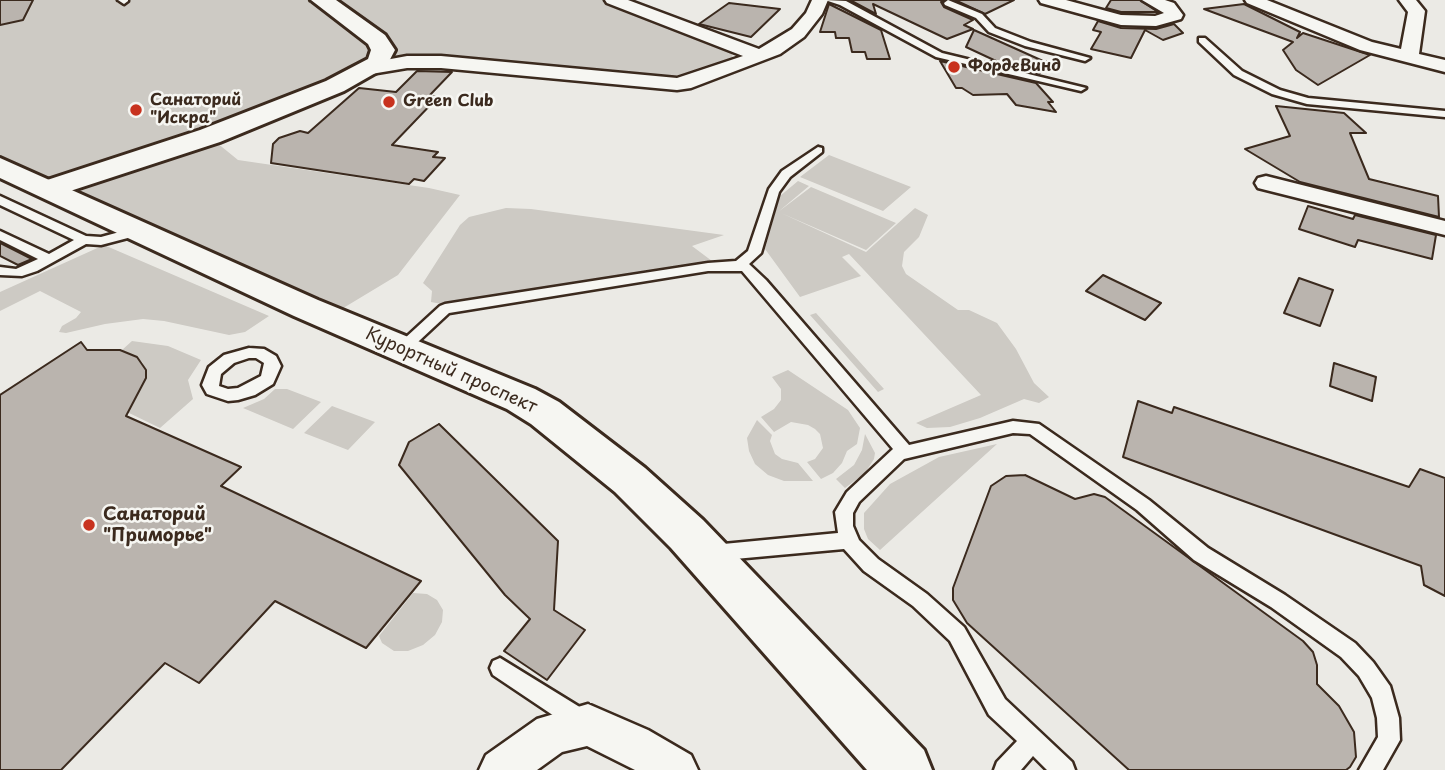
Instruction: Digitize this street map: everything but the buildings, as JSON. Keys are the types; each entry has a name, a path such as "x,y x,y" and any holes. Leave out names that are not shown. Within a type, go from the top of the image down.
{"main road":[{"path":"48,189 210,136 335,86 371,68 378,62 383,50 377,40 322,0"},
{"name":"Курортный проспект","path":"1,169 400,350 521,399 545,413 631,480 706,554 904,770"}],"street":[{"path":"612,0 767,54"},
{"path":"371,68 407,62 441,62 677,84 691,82 767,54 799,33 814,14 820,0"},
{"path":"1047,0 1121,20 1156,21 1175,15 1168,7 1150,0"},
{"path":"1253,0 1333,34 1409,58 1445,66"},
{"path":"1406,0 1416,11 1409,58"},
{"path":"1266,183 1445,228"},
{"path":"501,770 552,734 588,725 676,770"}],"lane":[{"path":"829,0 843,3 939,55 1082,88"},
{"path":"948,3 979,16 992,30 1028,44 1085,58"},
{"path":"1202,40 1238,73 1276,92 1307,101 1445,114"},
{"path":"739,265 754,253 773,192 786,174 818,150"},
{"path":"0,200 83,240 101,241 138,230"},
{"path":"0,235 49,259"},
{"path":"0,271 17,272 49,259 83,240"},
{"path":"400,350 445,309 739,265 747,268 761,283 906,453"},
{"path":"1064,770 998,707 957,634 920,600 871,565 850,540 844,527 844,512 853,497 874,474 899,454 1013,427 1033,428 1143,505 1202,554 1278,601 1348,650 1366,669 1382,694 1388,718 1389,740 1370,770"},
{"path":"706,554 850,540"},
{"path":"511,669 588,725"},
{"path":"1005,770 1033,740"}],"shaded area":[{"name":"Санаторий \"Искра\"","path":"0,0 606,0 724,46 732,53 733,60 690,77 658,80 443,61 375,66 211,138 238,160 460,195 398,275 335,313 19,172 0,180"},
{"path":"829,155 911,187 883,211 800,177"},
{"path":"798,181 809,186 778,212 811,187 896,223 866,250 781,213 866,252 915,208 928,215 919,237 904,252 902,266 906,274 958,310 969,310 997,323 1016,349 1034,383 1049,397 1039,403 1024,399 980,418 950,427 927,428 916,423 981,395 849,254 842,257 861,276 800,297 765,249 780,196"},
{"path":"506,208 724,235 692,246 712,261 447,305 431,302 432,291 423,283 460,225 469,217"},
{"path":"104,245 269,316 245,332 229,335 143,319 66,333 59,332 62,326 81,312 40,291 0,311 0,292"},
{"path":"816,313 884,389 878,392 810,315"},
{"path":"132,341 168,346 201,360 188,380 193,399 160,428 125,411 137,397 146,378 143,363 122,350"},
{"path":"788,370 848,410 860,428 857,444 847,451 842,463 833,473 821,479 807,462 815,459 823,448 820,434 808,425 791,422 774,432 761,417 774,409 781,400 781,389 772,377"},
{"path":"275,389 287,389 321,402 293,429 243,408 264,399"},
{"path":"332,406 375,422 348,450 304,433"},
{"path":"757,420 772,435 770,441 775,454 782,459 798,463 813,481 784,481 768,475 755,464 747,438"},
{"path":"865,434 875,453 874,459 865,473 845,488 836,479 854,465 862,450"},
{"path":"997,444 880,550 868,539 864,529 864,513 890,484 939,457"},
{"path":"413,593 427,594 437,600 443,610 442,622 435,635 423,645 408,651 394,651 382,643 379,636"}],"place":[{"name":"ФордеВинд","path":"954,67"},
{"name":"Green Club","path":"389,102"},
{"name":"Санаторий \"Искра\"","path":"136,110"},
{"name":"Санаторий \"Приморье\"","path":"89,525"}]}
